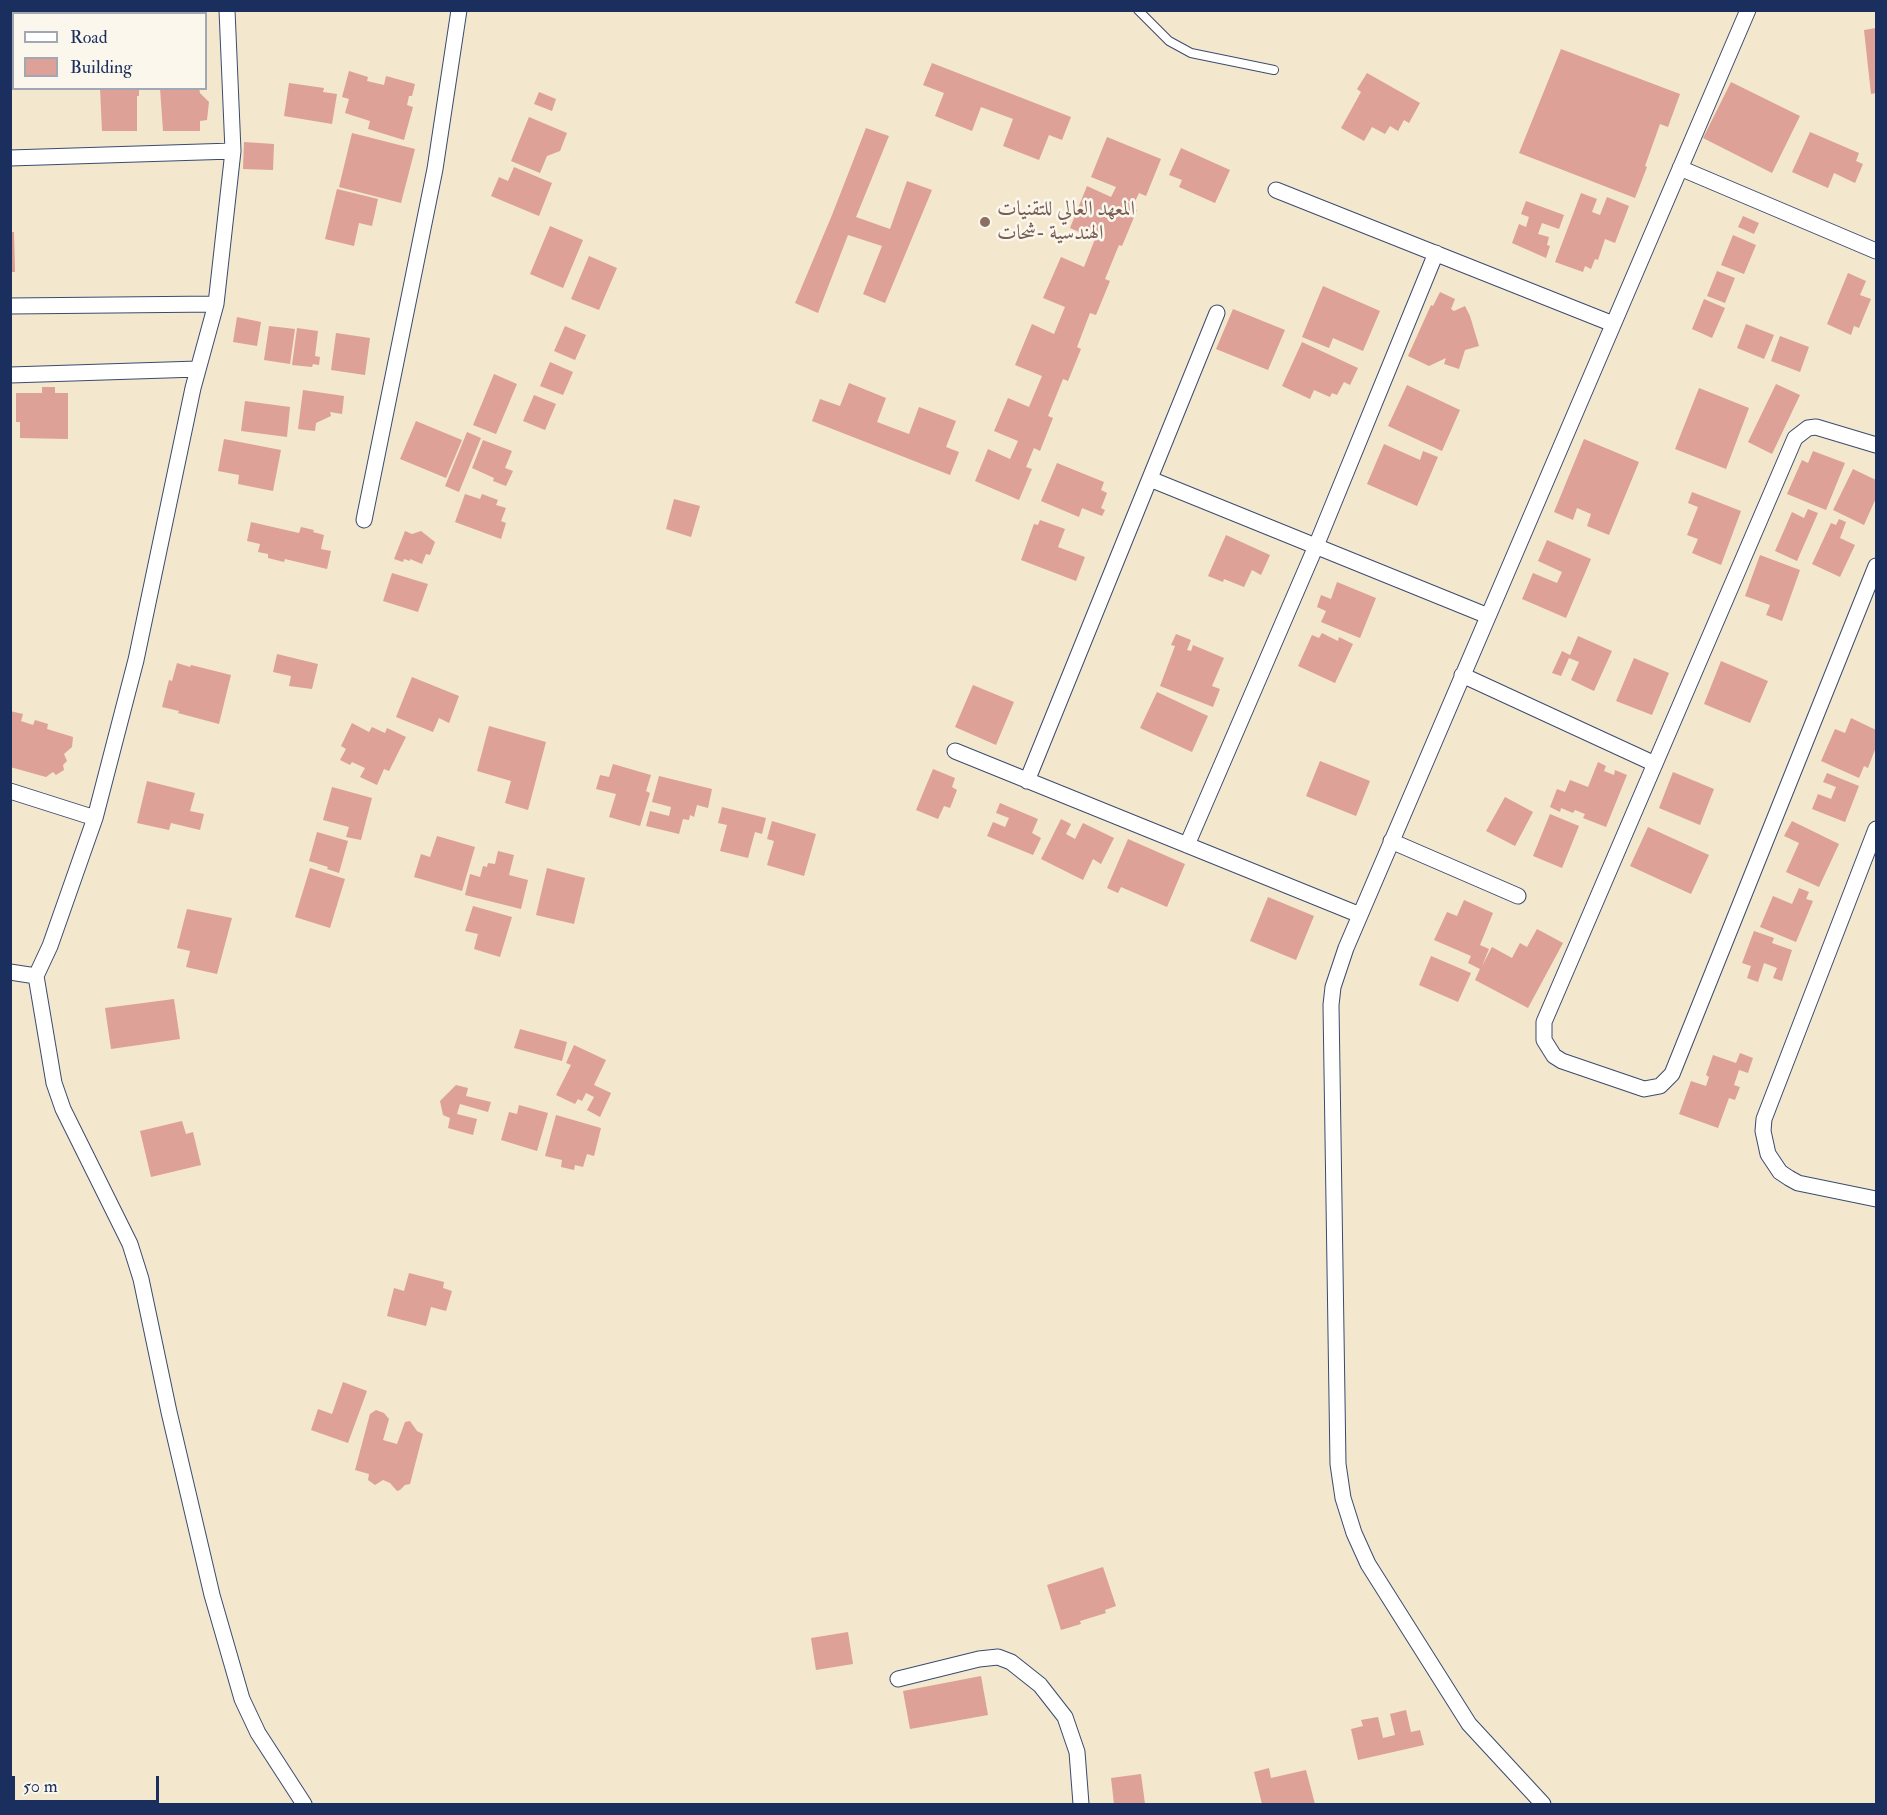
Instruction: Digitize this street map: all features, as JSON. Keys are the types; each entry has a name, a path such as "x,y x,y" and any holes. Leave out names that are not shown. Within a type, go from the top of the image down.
{"street":[{"path":"227,10 232,152 216,304 198,369 136,660 95,818 50,946 36,976 54,1083 63,1108 130,1244 141,1279 212,1595 242,1699 258,1733 304,1804"},
{"path":"364,520 435,169 459,10"},
{"path":"1543,1804 1469,1724 1368,1564 1354,1533 1343,1498 1338,1464 1330,1023 1333,987 1338,967 1391,842 1748,10"},
{"path":"10,158 232,152"},
{"path":"1680,168 1876,251"},
{"path":"1276,190 1613,324"},
{"path":"1187,845 1316,546 1436,254"},
{"path":"10,306 216,304"},
{"path":"1027,781 1217,313"},
{"path":"10,375 198,369"},
{"path":"1876,445 1816,427 1808,428 1795,438 1544,1022 1543,1031 1548,1049 1562,1061 1644,1089 1660,1086 1672,1074 1876,566"},
{"path":"1150,479 1488,616"},
{"path":"1462,675 1655,764"},
{"path":"955,751 1360,915"},
{"path":"10,791 95,818"},
{"path":"1876,829 1764,1119 1763,1131 1768,1154 1780,1172 1789,1178 1798,1183 1876,1199"},
{"path":"1391,842 1518,896"},
{"path":"10,972 36,976"},
{"path":"898,1679 979,1659 998,1657 1011,1662 1040,1685 1065,1717 1077,1752 1081,1804"}],"lane":[{"path":"1138,10 1169,41 1191,53 1274,70"}],"building":[{"path":"1876,28 1876,93 1871,94 1864,30"},
{"path":"1561,49 1680,94 1668,127 1660,124 1635,198 1519,153"},
{"path":"932,63 1071,117 1062,140 1049,135 1039,160 1003,146 1013,119 981,107 972,131 935,116 944,93 923,85"},
{"path":"349,71 368,77 367,81 384,85 386,76 415,84 407,105 413,107 404,140 368,129 370,121 345,113 349,99 342,97"},
{"path":"1367,73 1420,103 1409,123 1404,120 1398,131 1390,126 1385,134 1372,127 1364,141 1341,128 1361,92 1357,89"},
{"path":"1731,82 1800,116 1772,173 1703,138"},
{"path":"289,83 324,88 323,92 337,94 332,124 284,116"},
{"path":"100,90 139,90 137,131 102,131"},
{"path":"160,90 199,90 209,102 207,120 200,121 200,131 163,131"},
{"path":"539,92 556,99 552,111 534,104"},
{"path":"529,117 567,133 560,151 547,156 540,173 511,161"},
{"path":"866,128 889,136 856,217 890,229 907,181 932,190 885,303 863,294 882,246 848,235 818,313 795,303"},
{"path":"1810,132 1859,153 1856,161 1863,164 1855,183 1834,173 1828,188 1792,172"},
{"path":"352,133 415,149 401,203 339,187"},
{"path":"1107,137 1161,159 1146,196 1139,193 1132,208 1137,210 1105,279 1110,281 1096,315 1090,313 1077,347 1081,349 1068,381 1063,379 1048,416 1053,418 1040,451 1034,448 1026,467 1032,469 1019,500 975,481 988,449 1010,459 1018,441 994,431 1008,398 1029,407 1042,376 1015,365 1032,324 1054,334 1065,307 1043,298 1061,257 1084,267 1095,239 1070,228 1087,186 1111,197 1116,187 1091,177"},
{"path":"244,142 274,144 273,170 243,169"},
{"path":"1181,148 1230,170 1215,203 1179,187 1182,180 1169,175"},
{"path":"514,167 552,183 539,216 491,196 499,177 508,181"},
{"path":"337,189 378,199 372,226 359,223 354,246 325,239"},
{"path":"1581,193 1597,199 1592,212 1600,215 1607,197 1629,206 1615,243 1605,239 1598,260 1595,259 1591,269 1585,266 1583,272 1555,262"},
{"path":"1526,201 1564,215 1559,229 1542,223 1538,234 1549,237 1547,245 1550,246 1546,258 1512,243 1519,224 1526,227 1529,217 1521,214"},
{"path":"1743,216 1759,223 1754,234 1738,227"},
{"path":"550,226 583,240 563,288 530,274"},
{"path":"10,232 14,232 15,272 10,272"},
{"path":"1733,235 1756,245 1744,274 1721,265"},
{"path":"589,256 617,268 599,310 571,299"},
{"path":"1717,271 1735,278 1725,303 1707,296"},
{"path":"1848,273 1866,281 1860,295 1871,299 1859,328 1854,326 1851,335 1827,324"},
{"path":"1323,286 1380,311 1363,351 1333,338 1329,348 1302,337"},
{"path":"1440,292 1455,299 1451,309 1454,311 1465,306 1479,346 1465,350 1459,369 1444,364 1446,358 1429,366 1408,356 1431,305 1433,306"},
{"path":"1704,299 1725,308 1712,338 1692,329"},
{"path":"1233,309 1285,330 1268,370 1216,349"},
{"path":"237,317 261,322 257,346 233,342"},
{"path":"1746,324 1774,335 1764,359 1737,348"},
{"path":"269,326 295,329 290,364 264,360"},
{"path":"565,326 586,335 575,360 554,351"},
{"path":"297,328 318,331 315,356 320,357 319,365 313,364 312,367 292,365"},
{"path":"336,333 370,338 365,375 331,370"},
{"path":"1780,336 1809,347 1800,372 1771,361"},
{"path":"1302,342 1358,368 1350,385 1344,382 1337,395 1332,393 1330,397 1314,390 1310,399 1282,386"},
{"path":"550,362 573,372 563,395 540,386"},
{"path":"494,374 517,384 496,434 473,425"},
{"path":"849,383 886,398 877,422 909,434 919,407 956,421 946,447 959,452 950,475 812,421 820,399 840,406"},
{"path":"1776,384 1800,395 1772,454 1748,442"},
{"path":"1407,385 1460,410 1442,451 1388,426"},
{"path":"42,387 55,387 55,393 68,393 68,439 20,438 20,422 16,422 16,393 42,393"},
{"path":"1699,388 1749,408 1726,469 1675,449"},
{"path":"303,390 344,396 342,414 330,412 331,416 316,423 315,431 298,429"},
{"path":"534,395 556,404 545,430 523,421"},
{"path":"245,401 290,407 287,437 241,431"},
{"path":"416,421 462,440 446,478 400,459"},
{"path":"467,432 481,438 459,492 445,486"},
{"path":"224,439 281,450 273,491 238,484 239,475 218,471"},
{"path":"1584,439 1639,462 1609,535 1587,526 1591,514 1577,508 1573,520 1554,512"},
{"path":"483,440 512,451 505,468 513,471 506,486 472,468"},
{"path":"1384,444 1420,460 1423,451 1438,457 1417,506 1367,484"},
{"path":"1813,451 1845,463 1826,510 1787,494 1802,460 1808,463"},
{"path":"1057,463 1104,482 1101,490 1107,493 1101,508 1105,510 1102,516 1082,508 1079,517 1041,501"},
{"path":"1853,469 1876,480 1876,498 1864,525 1833,510"},
{"path":"1692,492 1741,511 1721,565 1692,553 1698,539 1687,535 1698,507 1688,503"},
{"path":"465,494 480,499 482,494 498,500 496,505 506,508 501,521 506,523 501,539 455,522"},
{"path":"674,499 700,506 691,537 666,529"},
{"path":"1808,509 1818,513 1797,561 1775,551 1792,512 1804,518"},
{"path":"1839,519 1846,522 1840,538 1855,545 1840,577 1812,564 1831,523 1836,525"},
{"path":"1040,520 1065,529 1058,547 1085,557 1076,581 1021,560 1034,524 1038,525"},
{"path":"251,522 299,533 301,527 324,535 321,549 331,551 327,569 285,559 284,562 268,558 268,554 258,552 260,544 247,541"},
{"path":"405,531 412,534 421,531 435,542 430,555 426,554 422,564 410,559 410,561 404,559 403,562 394,559"},
{"path":"1226,535 1270,555 1261,575 1252,570 1244,587 1224,579 1223,582 1208,576"},
{"path":"1547,540 1591,559 1566,618 1522,599 1533,573 1557,583 1562,572 1538,561"},
{"path":"1760,555 1800,570 1782,621 1766,615 1770,605 1745,596"},
{"path":"392,573 428,584 418,612 383,601"},
{"path":"1337,582 1376,598 1360,638 1321,622 1326,611 1317,607 1321,595 1331,599"},
{"path":"1322,633 1338,641 1339,637 1353,644 1335,683 1298,666 1312,635 1319,638"},
{"path":"1176,634 1191,640 1187,650 1191,651 1193,645 1224,658 1212,686 1220,689 1213,707 1160,686 1175,646 1171,645"},
{"path":"1578,636 1612,651 1594,691 1571,680 1579,662 1569,658 1561,676 1552,673 1562,651 1570,655"},
{"path":"277,654 318,664 312,689 289,686 291,676 273,672"},
{"path":"1634,658 1669,673 1652,715 1616,701"},
{"path":"1721,661 1768,681 1750,723 1704,704"},
{"path":"177,663 231,675 219,724 162,707 169,680 172,681"},
{"path":"412,677 459,696 449,723 439,718 433,732 396,717"},
{"path":"973,685 1014,702 996,745 955,727"},
{"path":"1157,692 1208,716 1192,752 1140,728"},
{"path":"10,711 23,714 21,721 33,725 35,720 48,724 47,729 73,737 72,747 64,754 67,761 63,765 64,770 56,775 53,772 46,777 10,767"},
{"path":"1851,718 1876,730 1876,747 1868,768 1864,766 1859,778 1821,761 1835,729 1845,733"},
{"path":"352,723 369,732 372,727 385,733 387,728 406,737 389,771 384,769 377,785 360,777 365,768 340,760 346,749 341,746"},
{"path":"489,726 546,742 528,810 505,803 511,781 477,771"},
{"path":"1320,761 1370,781 1356,816 1306,796"},
{"path":"1598,762 1606,766 1604,771 1614,775 1615,770 1627,775 1606,827 1583,818 1585,814 1575,810 1573,813 1561,808 1560,812 1550,807 1557,789 1565,792 1570,780 1588,787"},
{"path":"613,764 651,775 646,791 650,793 640,826 609,817 616,794 596,789 600,775 609,777"},
{"path":"933,769 955,778 952,787 957,790 950,808 944,806 938,819 916,810"},
{"path":"1673,772 1714,789 1700,825 1659,808"},
{"path":"1827,773 1859,786 1845,822 1812,809 1818,794 1831,799 1836,787 1823,782"},
{"path":"659,776 712,789 708,808 697,805 694,817 690,815 689,820 683,819 679,834 646,826 650,811 669,816 671,807 652,802"},
{"path":"147,781 195,793 190,811 204,814 200,830 171,823 169,830 137,823"},
{"path":"332,787 372,798 361,840 346,837 349,827 323,820"},
{"path":"1505,797 1533,812 1515,846 1486,831"},
{"path":"1000,803 1038,819 1032,833 1041,838 1033,855 987,836 993,822 1005,827 1009,818 996,813"},
{"path":"722,807 766,818 762,834 755,832 748,858 720,851 727,825 718,823"},
{"path":"1550,814 1579,826 1562,868 1533,856"},
{"path":"1061,819 1071,824 1066,834 1075,839 1083,823 1114,838 1101,864 1093,859 1083,880 1041,859"},
{"path":"772,821 816,834 804,876 767,865 774,841 767,839"},
{"path":"1792,821 1839,844 1819,887 1786,872 1799,843 1784,836"},
{"path":"1648,827 1709,855 1691,894 1630,866"},
{"path":"317,832 348,841 339,873 309,861"},
{"path":"437,836 475,847 462,891 414,877 421,854 430,857"},
{"path":"1128,839 1185,864 1167,907 1121,887 1118,893 1107,888"},
{"path":"498,851 514,855 509,875 528,880 521,909 465,895 470,874 480,877 483,866 487,867 488,863 495,864"},
{"path":"310,868 345,879 330,928 295,917"},
{"path":"547,868 585,878 574,924 536,915"},
{"path":"1799,888 1809,892 1806,899 1813,901 1796,942 1760,927 1773,896 1792,904"},
{"path":"1268,897 1314,916 1296,960 1250,941"},
{"path":"1464,900 1493,913 1480,945 1489,949 1482,966 1492,947 1512,958 1520,943 1527,947 1537,929 1563,943 1528,1008 1475,980 1480,969 1468,963 1471,956 1434,940 1447,912 1457,916"},
{"path":"473,906 512,917 500,957 474,949 478,934 465,931"},
{"path":"187,909 232,918 217,974 186,967 190,951 177,948"},
{"path":"1754,931 1774,938 1772,943 1792,950 1782,981 1773,978 1777,968 1764,963 1758,982 1747,978 1751,966 1742,963"},
{"path":"1431,956 1471,973 1458,1002 1419,985"},
{"path":"174,999 180,1039 111,1049 105,1008"},
{"path":"520,1029 567,1042 562,1061 514,1048"},
{"path":"574,1045 606,1060 594,1085 611,1093 600,1117 587,1110 594,1097 586,1093 582,1101 578,1099 575,1104 556,1095 571,1065 566,1063"},
{"path":"1740,1053 1753,1058 1748,1073 1739,1070 1734,1085 1740,1087 1735,1100 1729,1098 1718,1128 1679,1114 1691,1081 1706,1086 1709,1077 1706,1075 1713,1055 1736,1063"},
{"path":"456,1085 468,1088 466,1096 491,1102 488,1112 460,1104 457,1114 477,1119 473,1135 448,1128 450,1118 443,1115 440,1101"},
{"path":"519,1105 548,1113 537,1151 501,1140 509,1112 517,1114"},
{"path":"556,1115 601,1128 594,1156 587,1154 583,1167 575,1165 574,1170 561,1167 562,1160 545,1156"},
{"path":"182,1121 186,1134 193,1132 201,1165 151,1177 140,1131"},
{"path":"409,1273 444,1282 443,1288 452,1291 446,1311 431,1307 426,1326 387,1316 394,1288 404,1291"},
{"path":"343,1382 367,1391 348,1443 311,1430 318,1409 332,1414"},
{"path":"376,1410 384,1413 389,1419 383,1440 397,1444 405,1422 410,1421 417,1431 423,1434 410,1484 397,1491 390,1483 383,1480 375,1485 368,1480 369,1474 355,1470 370,1414"},
{"path":"1103,1567 1116,1606 1105,1610 1106,1613 1080,1621 1081,1624 1061,1630 1047,1585"},
{"path":"848,1632 853,1664 816,1670 811,1638"},
{"path":"981,1676 988,1715 910,1729 903,1691"},
{"path":"1406,1710 1411,1732 1420,1730 1424,1745 1358,1760 1351,1729 1363,1726 1361,1720 1378,1717 1383,1738 1395,1735 1390,1714"},
{"path":"1269,1768 1271,1778 1306,1770 1315,1804 1262,1804 1254,1772"},
{"path":"1141,1774 1145,1804 1114,1804 1111,1778"}],"place":[{"name":"المعهد العالي للتقنيات الهندسية -شحات","path":"985,222"}]}
